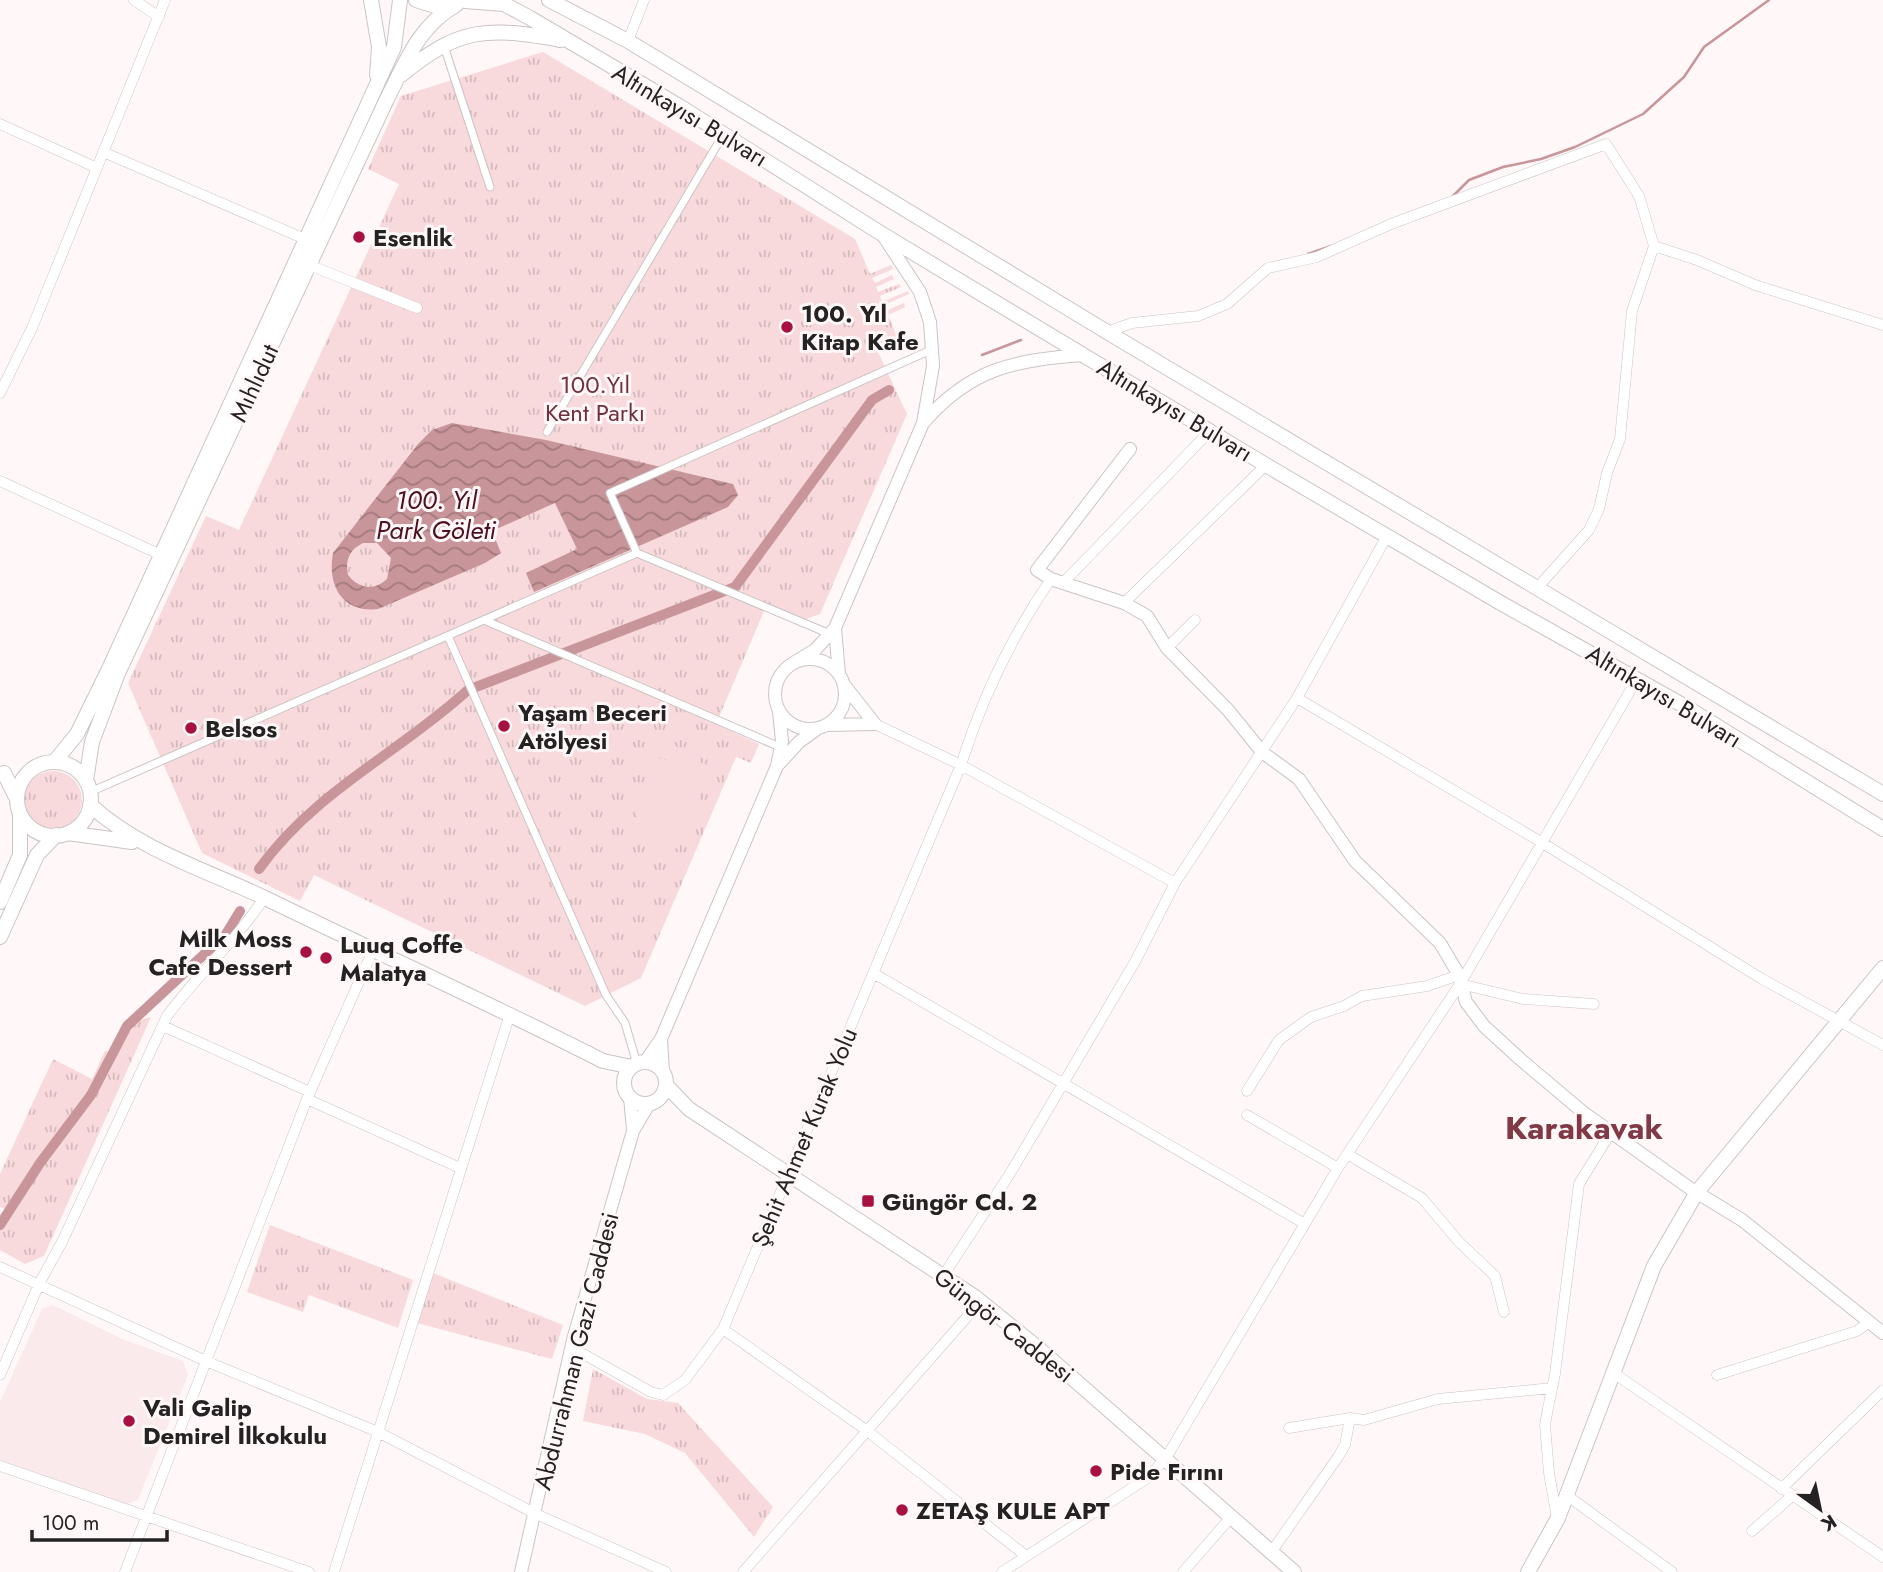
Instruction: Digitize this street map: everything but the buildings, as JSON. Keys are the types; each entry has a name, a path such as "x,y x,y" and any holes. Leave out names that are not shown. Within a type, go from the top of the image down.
{"main road":[{"path":"371,0 379,47 376,84"},
{"name":"Mıhlıdut","path":"55,761 77,734 394,47 400,0"},
{"name":"Altınkayısı Bulvarı","path":"416,0 438,7 462,2 504,4 724,134 882,234 1266,465 1662,693 1883,829"},
{"name":"Altınkayısı Bulvarı","path":"549,0 628,41 1107,332 1883,795"},
{"name":"Mıhlıdut","path":"89,793 92,742 118,673 397,78 421,33 433,20 462,2"},
{"path":"397,78 444,46 496,30 570,42"},
{"path":"1662,693 1693,706 1752,741 1757,739 1761,733 1759,729 1728,704"},
{"path":"1790,772 1774,754 1774,749 1783,744 1839,780 1866,793 1883,795"},
{"path":"0,902 7,871 22,838 17,799 2,772 31,769 55,761 68,764 112,825 143,845 264,898 603,1061 638,1064 627,1091 603,1061"},
{"path":"17,799 23,778 31,769"},
{"path":"0,937 37,855 62,834 82,822 89,793"},
{"path":"20,814 32,829 143,845"},
{"path":"1528,1572 1558,1518 1654,1266 1696,1192 1883,968"},
{"name":"Güngör Caddesi","path":"638,1064 664,1078 690,1109 981,1301 1166,1458 1294,1572"},
{"path":"652,1102 664,1078"},
{"name":"Güngör Caddesi","path":"627,1091 652,1102 690,1109"}],"street":[{"path":"134,0 159,17"},
{"path":"0,393 32,328 165,0"},
{"path":"628,41 644,0"},
{"path":"444,46 490,187"},
{"path":"0,124 97,168"},
{"path":"547,432 724,134"},
{"path":"1107,332 1132,323 1198,316 1227,303 1268,268 1317,257 1403,220 1606,144 1639,196 1654,246 1632,311 1620,439 1607,473 1600,509 1589,530 1536,588"},
{"path":"103,152 305,239"},
{"path":"448,636 606,995 625,1023 638,1064 661,1039 777,766 780,747 775,690 778,680 795,662 815,650 833,631 923,423 933,349 930,322 920,292 882,234"},
{"path":"1654,246 1697,260 1755,285 1883,325"},
{"path":"309,265 417,308"},
{"path":"833,631 733,593 637,552 610,493 933,349"},
{"path":"923,423 951,393 992,370 1037,359 1084,355"},
{"name":"Şehit Ahmet Kurak Yolu","path":"571,1347 651,1392 663,1395 685,1380 723,1329 1017,629 1057,581 1210,431"},
{"path":"1129,449 1037,570 1057,581 1124,603 1147,616 1167,648 1228,710 1262,752 1299,779 1355,861 1440,943 1459,980 1466,1002 1484,1026 1584,1113 1696,1192 1742,1220 1883,1333"},
{"path":"1124,603 1266,465"},
{"path":"0,481 161,555"},
{"path":"943,1276 1063,1085 1136,960 1175,883 1297,698 1387,536"},
{"path":"89,793 637,552"},
{"path":"484,620 780,747"},
{"path":"1167,648 1195,620"},
{"path":"777,766 799,742 822,727 842,709 842,680 833,631"},
{"path":"795,662 819,660 842,680 875,724 961,765 1175,883"},
{"path":"1002,1572 1146,1479 1166,1458 1338,1168 1459,980 1637,679"},
{"path":"1297,698 1541,842 1762,979 1840,1019 1883,1045"},
{"path":"779,712 795,727 875,724"},
{"path":"0,1375 39,1284 62,1242 163,1026 191,984 252,916 264,898"},
{"path":"125,1572 309,1095 373,950"},
{"path":"873,973 1305,1223"},
{"path":"1247,1091 1279,1040 1311,1017 1344,1006 1362,996 1459,980 1523,999 1594,1004"},
{"path":"334,1572 510,1014"},
{"path":"163,1026 460,1168"},
{"path":"661,1039 664,1078"},
{"name":"Abdurrahman Gazi Caddesi","path":"627,1091 633,1130"},
{"name":"Abdurrahman Gazi Caddesi","path":"521,1572 571,1347 633,1130 652,1102"},
{"path":"1247,1115 1338,1168"},
{"path":"1558,1518 1545,1425 1579,1184 1611,1132"},
{"path":"1347,1154 1422,1198 1459,1242 1495,1276 1504,1312"},
{"path":"0,1267 208,1362 377,1432 536,1514 666,1572"},
{"path":"743,1572 981,1301"},
{"path":"1717,1375 1857,1331 1868,1323"},
{"path":"723,1329 866,1430 1026,1556"},
{"path":"1612,1371 1883,1558"},
{"path":"1289,1428 1350,1418 1364,1420 1438,1399 1552,1388"},
{"path":"1781,1489 1883,1390"},
{"path":"1272,1552 1345,1445 1350,1418"},
{"path":"0,1465 148,1514 309,1572"},
{"path":"1565,1494 1672,1572"},
{"path":"1752,1531 1792,1496"},
{"path":"1183,1572 1231,1517"}],"shaded area":[{"path":"53,1305 122,1339 183,1361 188,1375 138,1500 127,1504 0,1460 0,1402 42,1309"}],"green space":[{"name":"100.Yıl Kent Parkı","path":"543,52 855,239 870,274 891,265 893,269 872,278 875,283 892,275 894,279 876,287 878,292 899,284 901,287 880,296 882,302 908,291 909,294 884,305 886,311 904,303 905,307 888,315 899,342 878,352 907,414 820,614 806,619 767,604 716,724 759,744 751,763 736,757 641,978 585,1006 314,875 300,901 202,853 128,683 206,516 239,530 399,184 368,169 401,96"},
{"path":"673,745 701,757 700,762 713,768 677,848 661,853 647,845 635,814 638,812 635,804 653,757 666,760"},
{"path":"47,771 59,771 74,779 82,794 82,806 74,821 59,829 47,829 32,821 24,806 24,794 32,779"},
{"path":"151,1017 44,1256 25,1264 0,1250 0,1215 5,1209 0,1207 0,1174 53,1059 92,1079 105,1051 114,1053 137,1021"},
{"path":"270,1225 413,1280 398,1328 309,1295 303,1312 247,1292"},
{"path":"433,1273 563,1325 552,1359 417,1323"},
{"path":"593,1369 647,1399 678,1403 773,1507 754,1537 685,1453 645,1434 583,1421"}],"water":[{"name":"100. Yıl Park Göleti","path":"452,423 546,440 733,484 738,495 728,507 534,592 526,573 577,549 555,503 492,531 501,553 485,563 378,609 355,606 346,601 335,586 332,576 333,553 418,444 432,430","holes":["363,543 377,543 391,558 387,579 372,587 362,586 348,575 349,556"]}],"waterway":[{"path":"1451,198 1469,180 1503,167 1541,159 1575,147 1643,114 1684,77 1704,47 1769,0"},
{"path":"1308,254 1331,246"},
{"path":"982,355 1021,340"},
{"path":"259,869 281,841 306,817 468,690 735,587 872,400 889,390"},
{"path":"0,1225 40,1163 91,1095 127,1026 226,934 240,911"}],"place":[{"name":"Esenlik","path":"359,237"},
{"name":"100. Yıl Kitap Kafe","path":"787,327"},
{"name":"Yaşam Beceri Atölyesi","path":"504,726"},
{"name":"Belsos","path":"191,728"},
{"name":"Milk Moss Cafe Dessert","path":"306,952"},
{"name":"Luuq Coffe Malatya","path":"326,958"},
{"name":"Güngör Cd. 2","path":"868,1201"},
{"name":"Vali Galip Demirel İlkokulu","path":"129,1421"},
{"name":"Pide Fırını","path":"1096,1471"},
{"name":"ZETAŞ KULE APT","path":"902,1510"}],"district":[{"name":"Karakavak","path":"1584,1128"}]}
